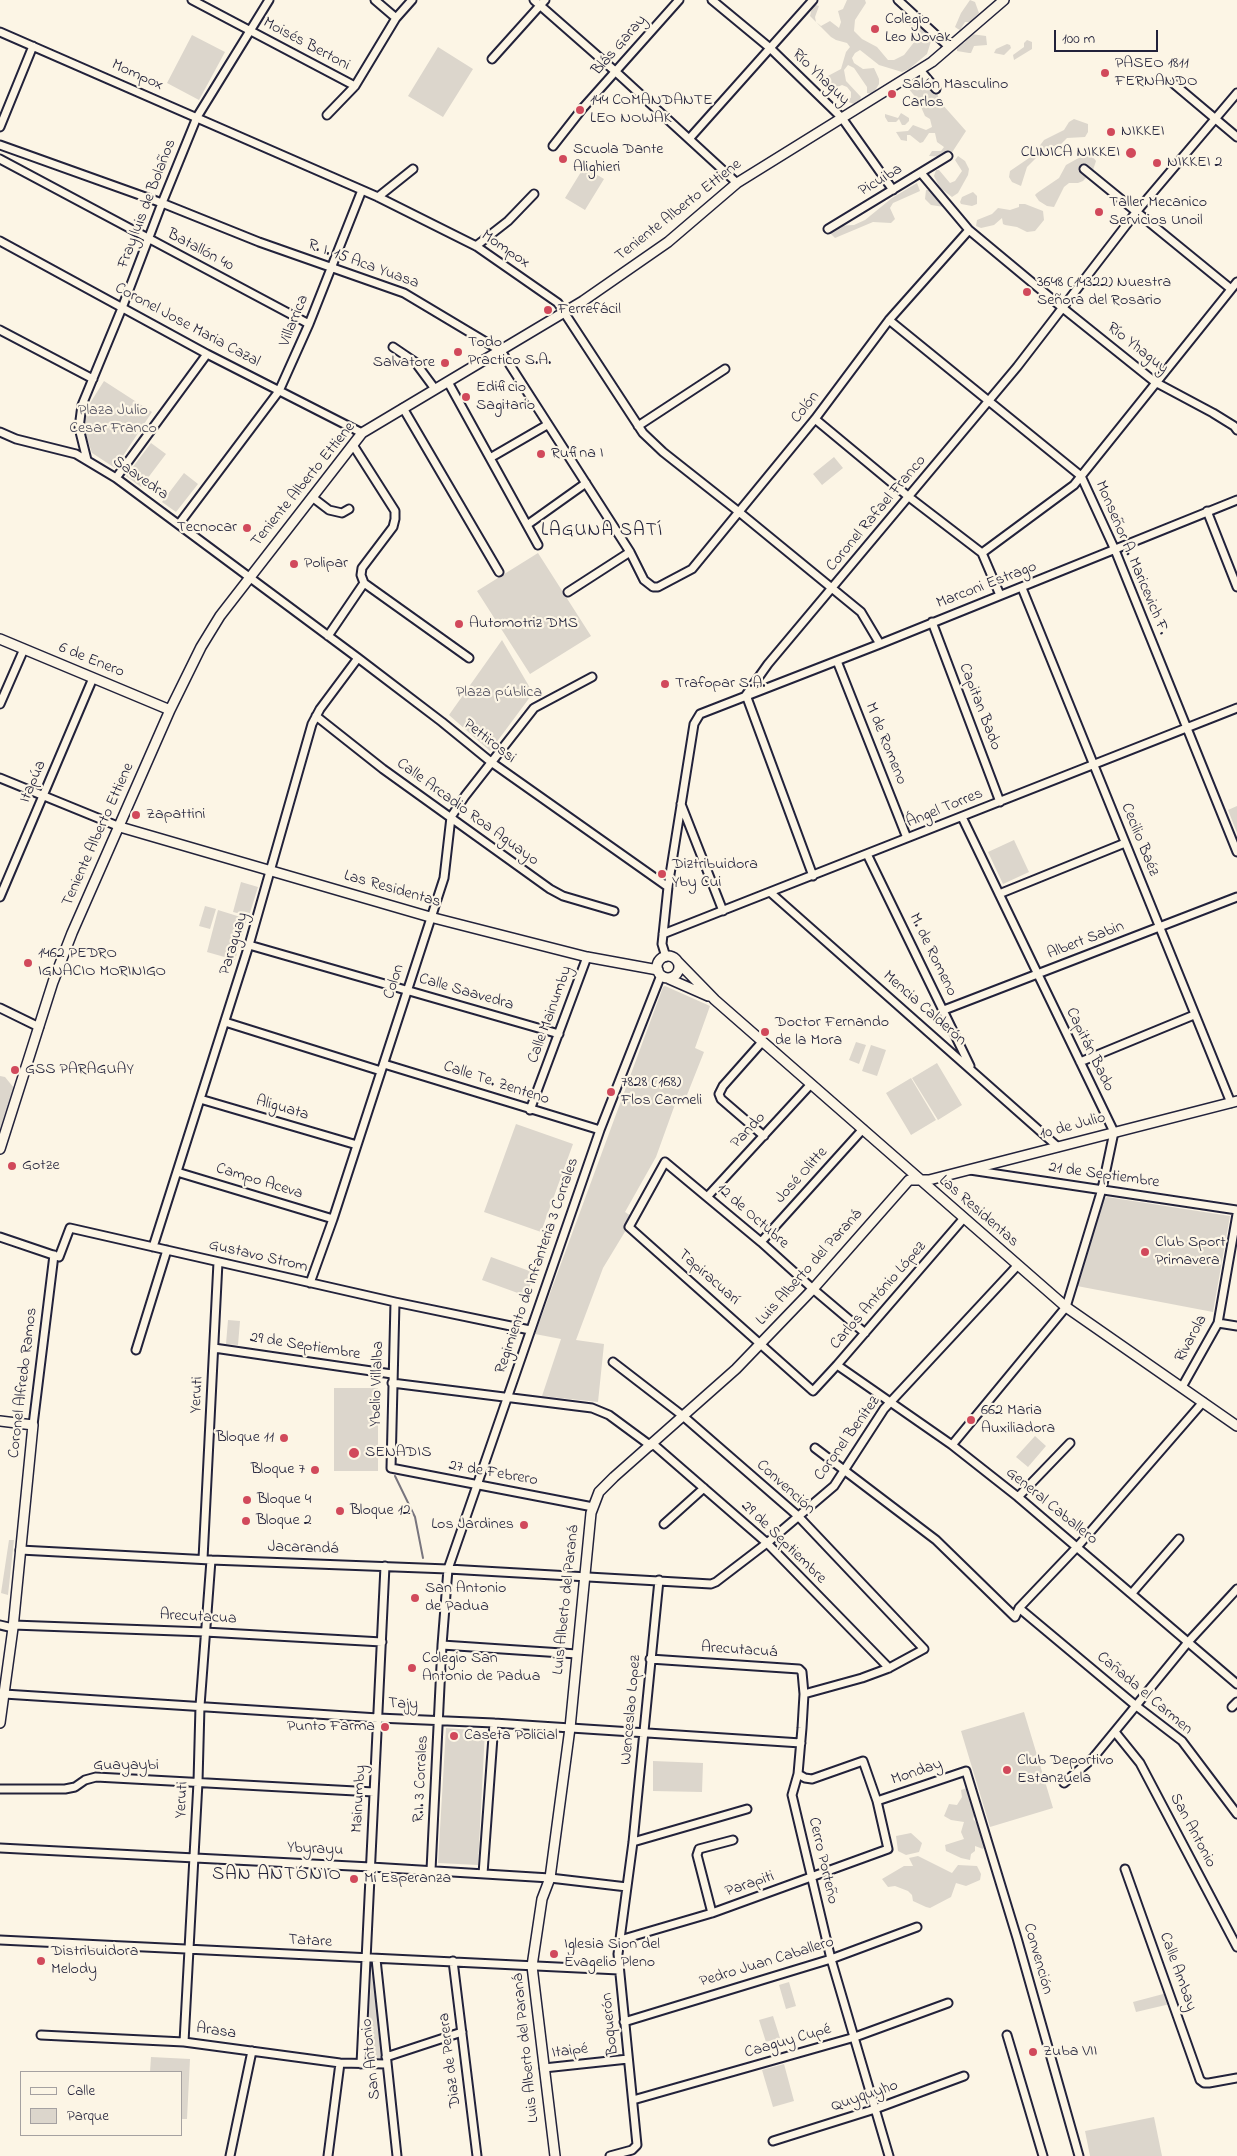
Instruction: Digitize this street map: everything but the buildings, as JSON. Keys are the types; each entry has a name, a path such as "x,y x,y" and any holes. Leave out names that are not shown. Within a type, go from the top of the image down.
{"main road":[{"name":"Teniente Alberto Ettiene","path":"0,1149 53,982 72,933 170,710 210,631 248,578 362,433 564,313 668,242 737,183 920,70 1004,0"},
{"name":"6 de Enero","path":"0,639 170,710"},
{"name":"Las Residentas","path":"120,827 430,916 587,957 662,974 715,1000"},
{"path":"666,957 672,957 678,961 679,968 676,975 662,974 658,963 666,957"},
{"name":"Las Residentas","path":"678,961 715,1000 1066,1308 1237,1426"},
{"name":"10 de Julio","path":"917,1179 929,1180 1234,1102"},
{"name":"Luis Alberto del Paraná","path":"554,2156 532,1966 542,1899 550,1878 570,1728 584,1576 593,1507 599,1492 606,1484 722,1383 812,1289 909,1180 917,1179"},
{"path":"0,1421 33,1425"},
{"name":"Coronel Alfredo Ramos","path":"0,1723 13,1626 33,1425"}],"street":[{"name":"Moisés Bertoni","path":"192,0 354,86"},
{"name":"Fray luis de Bolaños","path":"87,460 81,438 80,418 93,379 162,203 197,118 269,0"},
{"path":"375,0 396,18"},
{"path":"327,115 354,86 396,18 412,0"},
{"path":"534,0 542,3 737,183"},
{"name":"Blás Garay","path":"553,146 582,109 679,0"},
{"name":"Río Yhaguy","path":"712,0 770,48 842,118 893,190"},
{"path":"688,139 813,0"},
{"path":"898,0 949,47"},
{"path":"492,59 542,3"},
{"name":"Mompox","path":"0,32 378,197 476,246 558,303 638,426 663,452 861,612 880,644"},
{"path":"0,127 34,46"},
{"path":"920,70 936,89"},
{"path":"1174,84 1237,137"},
{"name":"Coronel Rafael Franco","path":"746,695 768,664 832,590 1064,309 1137,211 1237,93"},
{"name":"R. I. 15 Aca Yuasa","path":"0,145 162,203 259,242 404,293 500,351 630,552 644,580 653,587"},
{"name":"Picuiba","path":"828,229 948,156"},
{"name":"Batallón 40","path":"0,159 309,324"},
{"path":"378,197 413,169"},
{"path":"1084,170 1231,289"},
{"name":"Río Yhaguy","path":"921,173 969,230 1064,309 1155,382 1213,413 1234,426 1237,430"},
{"name":"Villarrica","path":"179,524 279,391 309,324 362,190"},
{"path":"476,246 508,221 534,194"},
{"name":"Colón","path":"653,587 664,586 692,570 816,419 889,320 969,230"},
{"name":"Coronel Jose Maria Cazal","path":"0,241 207,354 362,433"},
{"path":"982,553 1074,485 1237,282"},
{"name":"Monseñor A. Maricevich F.","path":"889,320 1081,476 1115,550 1237,852"},
{"path":"0,330 93,379"},
{"path":"394,347 415,362 435,389"},
{"path":"116,478 207,354"},
{"path":"638,426 725,369"},
{"path":"448,382 538,545"},
{"path":"403,408 499,572"},
{"path":"816,419 909,497 982,553 1000,595"},
{"path":"490,458 547,425"},
{"name":"Saavedra","path":"0,432 16,439 76,454 87,460 116,478 179,524 248,578"},
{"path":"353,445 395,511 393,527 362,568 361,575 364,583 469,658"},
{"path":"527,525 586,483"},
{"path":"312,497 329,510 342,513 349,509"},
{"name":"Marconi Estrago","path":"746,695 1022,588 1237,500"},
{"path":"1207,511 1237,587"},
{"path":"568,592 630,552"},
{"name":"Pettirossi","path":"248,578 358,658 491,762 668,887"},
{"path":"328,636 364,583"},
{"name":"Cecilio Baéz","path":"1022,588 1194,1015 1234,1102"},
{"name":"Capitan Bado","path":"932,622 1000,802"},
{"path":"0,704 24,649"},
{"name":"Paraguay","path":"153,1247 249,945 316,716 358,658"},
{"name":"M de Romeno","path":"837,660 907,838"},
{"name":"Colon","path":"310,1283 333,1219 430,916 444,878 451,817 465,796 534,708 592,677"},
{"name":"Itapúa","path":"0,896 93,678"},
{"path":"666,957 662,944 668,887 681,802 696,718 705,711 746,695 813,876"},
{"name":"Ángel Torres","path":"663,934 1237,708"},
{"name":"Calle Arcadio Roa Aguayo","path":"316,716 383,769 556,893 614,911"},
{"path":"0,778 120,827"},
{"path":"681,802 723,911"},
{"name":"Capitán Bado","path":"962,817 1114,1132"},
{"path":"999,894 1125,842"},
{"name":"M. de Romeno","path":"867,854 971,1068"},
{"name":"Mencia Calderón","path":"771,892 1058,1147"},
{"name":"Albert Sabin","path":"944,1010 1237,897"},
{"name":"Calle Saavedra","path":"249,945 559,1034"},
{"name":"Calle Mainumby","path":"530,1110 587,957"},
{"name":"Regimiento de Infanteria 3 Corrales","path":"448,1569 475,1485 600,1130 662,974"},
{"path":"0,1008 39,1027"},
{"path":"1080,1062 1194,1015"},
{"name":"Calle Te. Zenteno","path":"225,1022 600,1130"},
{"path":"762,1042 723,1086 719,1094 721,1099 764,1136"},
{"name":"Pando","path":"707,1197 811,1084"},
{"name":"Aliguata","path":"200,1100 357,1145"},
{"name":"José Olitte","path":"761,1242 863,1129"},
{"path":"952,1445 1066,1308 1102,1189 1114,1132"},
{"name":"12 de Octubre","path":"629,1228 665,1162 761,1242 812,1289 865,1333"},
{"name":"21 de Septiembre","path":"968,1170 1237,1210"},
{"name":"Campo Aceva","path":"177,1172 333,1219"},
{"name":"Rivarola","path":"1182,1387 1218,1323 1237,1214"},
{"name":"Carlos António López","path":"813,1391 964,1218"},
{"name":"Gustavo Strom","path":"54,1255 59,1257 70,1228 395,1302 530,1330"},
{"name":"Tapiracuarí","path":"629,1228 813,1391"},
{"path":"0,1237 54,1255"},
{"path":"136,1350 167,1250"},
{"name":"Coronel Alfredo Ramos","path":"33,1425 54,1255"},
{"name":"Yeruti","path":"184,2042 205,1632 218,1262"},
{"name":"Coronel Benítez","path":"584,1576 711,1584 716,1582 767,1543 834,1486 890,1403 1016,1266"},
{"name":"Ybelio Villalba","path":"390,1467 395,1302"},
{"path":"1218,1323 1237,1326"},
{"name":"29 de Septiembre","path":"214,1348 392,1374"},
{"name":"Convención","path":"613,1362 682,1416 798,1516 924,1649 889,1668"},
{"name":"General Caballero","path":"837,1365 952,1445 1018,1497 1078,1546 1237,1684"},
{"name":"29 de Septiembre","path":"392,1383 592,1408 608,1415 652,1445 767,1543 889,1668"},
{"path":"815,1448 936,1540 1015,1617 1019,1608 1078,1546 1203,1402"},
{"path":"1018,1497 1070,1443"},
{"name":"27 de Febrero","path":"390,1467 392,1469 593,1507"},
{"path":"664,1524 704,1488"},
{"path":"1132,1593 1179,1539"},
{"name":"Jacarandá","path":"20,1550 584,1576"},
{"name":"Mainumby","path":"361,2064 385,1566"},
{"name":"R.I. 3 Corrales","path":"431,1870 442,1645 448,1569"},
{"name":"Wenceslao Lopez","path":"633,1842 659,1580"},
{"path":"1064,1784 1093,1758 1116,1732 1135,1705 1237,1589"},
{"name":"Cañada el Carmen","path":"1019,1608 1135,1705 1182,1741 1237,1814"},
{"name":"Arecutacua","path":"0,1625 205,1632 382,1642"},
{"path":"442,1645 577,1654"},
{"name":"Arecutacuá","path":"650,1660 799,1669 802,1672 804,1694"},
{"path":"804,1694 862,1678 889,1668"},
{"name":"Tajy","path":"4,1694 801,1743"},
{"name":"Cerro Porteño","path":"804,1694 798,1774 792,1795 831,1959 889,2156"},
{"path":"483,1874 494,1723"},
{"name":"San Antonio","path":"1116,1732 1140,1763 1237,1947"},
{"path":"798,1774 812,1779 863,1762 877,1801"},
{"name":"Convención","path":"966,1771 1079,2156"},
{"name":"Monday","path":"877,1801 966,1771"},
{"name":"Guayaybi","path":"0,1789 65,1789 75,1787 85,1780 96,1777 374,1792"},
{"name":"Parapiti","path":"620,1940 712,1913 887,1850 888,1847 877,1801"},
{"path":"633,1842 747,1809"},
{"path":"712,1913 697,1854 699,1849 733,1840"},
{"name":"Boquerón","path":"610,2156 632,2150 637,2145 619,1970 620,1940 633,1842"},
{"name":"Ybyrayu","path":"0,1848 371,1866 550,1878 627,1886"},
{"name":"Calle Ambay","path":"1125,1869 1200,2080 1204,2083 1237,2078"},
{"name":"Pedro Juan Caballero","path":"624,2022 831,1959 917,1926"},
{"name":"Tatare","path":"0,1940 619,1970"},
{"name":"San Antonio","path":"376,1959 397,2156"},
{"name":"Diaz de Perera","path":"453,1961 477,2156"},
{"name":"Caaguy Cupé","path":"633,2100 854,2037 948,2003"},
{"name":"Arasa","path":"40,2035 184,2042 340,2064 361,2064 386,2061 462,2032"},
{"path":"1007,2035 1043,2156"},
{"path":"230,2156 252,2052"},
{"name":"Itaipé","path":"544,2068 628,2059"},
{"path":"328,2156 340,2064"},
{"name":"Quyquyho","path":"773,2141 875,2109 964,2076"}],"green space":[{"path":"847,0 865,0 866,3 855,20 854,31 862,39 877,47 888,60 894,60 904,55 915,41 909,24 910,18 931,26 932,38 927,54 909,69 902,72 879,65 860,50 855,53 852,58 854,63 863,69 874,68 879,84 873,94 867,93 867,87 854,68 848,65 844,70 846,81 861,97 859,102 854,104 835,97 840,95 851,98 851,92 847,87 842,85 831,90 826,88 825,83 830,80 825,80 820,75 826,77 841,69 846,52 850,47 847,43 831,37 816,22 821,26 830,21 839,28 841,22 838,11 843,9"},
{"path":"970,0 975,2 979,13 970,22 965,22 960,30 955,27 961,13"},
{"path":"813,4 819,6 815,17 816,22 810,16"},
{"path":"971,34 986,36 987,45 974,46 971,53 957,51 957,44 964,43"},
{"path":"192,35 225,52 199,100 167,83"},
{"path":"1027,40 1032,42 1032,49 1014,60 1013,55 1024,47 1024,43"},
{"path":"1007,44 1011,48 1004,55 994,53 996,49"},
{"path":"438,47 473,69 443,117 408,96"},
{"path":"923,79 966,131 951,154 945,157 929,156 932,151 941,151 944,147 937,142 935,133 929,133 923,142 920,143 910,135 907,135 907,141 901,140 896,132 908,131 913,125 926,130 932,127 930,119 925,116 918,100 908,88 910,83"},
{"path":"901,113 909,118 905,125 902,125 899,119 896,122 888,122 885,117 885,114 898,118"},
{"path":"1074,119 1088,124 1088,132 1085,137 1067,138 1060,145 1047,147 1027,167 1021,186 1012,182 1009,177 1010,171 1032,156 1044,140 1064,130 1069,122"},
{"path":"1084,155 1093,157 1096,161 1093,170 1083,181 1069,183 1064,187 1054,207 1047,206 1039,201 1035,195 1059,178 1066,165"},
{"path":"958,156 965,161 969,169 968,175 958,193 952,197 940,188 934,176 936,170 939,170 950,183 955,181 962,171 955,160"},
{"path":"584,167 604,179 585,210 565,198"},
{"path":"917,183 920,191 893,203 890,208 895,219 891,223 873,222 835,238 831,234 832,229 836,226 854,225 865,220 892,198"},
{"path":"926,190 929,190 935,197 942,197 947,205 944,207 931,205 925,199"},
{"path":"973,192 977,196 977,204 972,206 961,204 962,197"},
{"path":"1019,204 1025,204 1043,211 1044,220 1035,231 1027,232 1017,227 1005,225 1002,218 994,225 981,228 976,226 977,220 992,214 998,208 1010,210 1019,207"},
{"name":"Plaza Julio Cesar Franco","path":"104,381 152,412 115,468 92,453 84,429 85,411"},
{"path":"151,443 166,454 141,487 126,476"},
{"path":"834,457 843,468 822,485 813,474"},
{"path":"184,473 198,484 176,512 162,502"},
{"path":"538,553 591,636 530,674 477,591"},
{"name":"Plaza pública","path":"502,640 533,693 490,751 449,715"},
{"path":"1237,806 1237,833 1228,810"},
{"path":"1014,840 1029,872 1003,884 988,852"},
{"path":"241,882 258,887 249,916 233,912"},
{"path":"205,906 216,909 210,929 199,926"},
{"path":"218,910 247,919 235,960 207,952"},
{"path":"665,986 710,1006 695,1048 704,1052 685,1100 678,1096 656,1157 625,1212 631,1216 626,1225 626,1230 603,1268 576,1340 604,1344 598,1402 542,1396 561,1339 535,1334 663,987"},
{"path":"856,1042 866,1045 859,1064 849,1060"},
{"path":"871,1045 886,1050 877,1076 862,1071"},
{"path":"937,1063 962,1105 938,1120 912,1078"},
{"path":"0,1076 5,1077 14,1088 17,1110 14,1120 6,1130 0,1131"},
{"path":"911,1078 936,1120 911,1135 886,1093"},
{"path":"516,1124 573,1144 541,1232 484,1212"},
{"path":"1107,1197 1230,1216 1213,1312 1077,1286 1104,1199"},
{"path":"491,1257 535,1273 526,1296 482,1280"},
{"path":"228,1320 240,1321 238,1345 226,1344"},
{"path":"334,1388 378,1388 378,1471 334,1471"},
{"path":"1035,1436 1046,1446 1028,1467 1016,1457"},
{"path":"9,1540 14,1540 8,1595 1,1593"},
{"name":"Club Deportivo Estanzuela","path":"1024,1712 1053,1808 990,1827 961,1731"},
{"path":"446,1728 485,1731 478,1865 438,1863"},
{"path":"653,1761 703,1763 702,1792 653,1791"},
{"path":"973,1789 977,1808 973,1819 979,1826 982,1836 989,1840 983,1849 975,1846 975,1851 971,1854 970,1860 946,1851 945,1845 964,1839 961,1832 964,1822 951,1820 944,1816 949,1804 957,1805 962,1797 961,1790"},
{"path":"911,1833 922,1843 919,1852 906,1855 898,1851 896,1836"},
{"path":"918,1856 952,1873 958,1865 977,1866 981,1874 980,1880 966,1886 956,1883 951,1897 930,1908 926,1907 913,1901 912,1895 908,1891 895,1886 888,1887 882,1879 904,1866 913,1866 909,1858"},
{"path":"372,1969 382,2060 381,2061 366,2060"},
{"path":"789,1982 796,2006 786,2009 779,1985"},
{"path":"1167,1993 1170,2004 1136,2012 1133,2002"},
{"path":"773,2016 780,2038 766,2042 759,2020"},
{"path":"151,2057 190,2059 187,2119 182,2119 182,2071 150,2071"},
{"path":"784,2064 794,2101 773,2107 762,2070"},
{"path":"1154,2117 1162,2156 1090,2156 1085,2131"}],"waterway":[{"path":"395,1476 415,1517 423,1558"}],"place":[{"name":"Colegio Leo Novak","path":"875,29"},
{"name":"PASEO 1811 FERNANDO","path":"1105,73"},
{"name":"Salón Masculino Carlos","path":"892,94"},
{"name":"144 COMANDANTE LEO NOWAK","path":"580,110"},
{"name":"NIKKEI","path":"1111,132"},
{"name":"CLINICA NIKKEI","path":"1131,153"},
{"name":"Scuola Dante Alighieri","path":"563,159"},
{"name":"NIKKEI 2","path":"1157,163"},
{"name":"Taller Mecanico Servicios Unoil","path":"1099,212"},
{"name":"3648 (14322) Nuestra Señora del Rosario","path":"1027,292"},
{"name":"Ferrefácil","path":"548,310"},
{"name":"Todo Practico S.A.","path":"458,352"},
{"name":"Salvatore","path":"445,363"},
{"name":"Edificio Sagitario","path":"466,397"},
{"name":"Rufina I","path":"541,454"},
{"name":"Tecnocar","path":"247,528"},
{"name":"Polipar","path":"294,564"},
{"name":"Automotriz DMS","path":"459,624"},
{"name":"Trafopar S.A.","path":"665,684"},
{"name":"Zapattini","path":"136,815"},
{"name":"Diztribuidora Yby Cui","path":"662,874"},
{"name":"1462 PEDRO IGNACIO MORINIGO","path":"28,963"},
{"name":"Doctor Fernando de la Mora","path":"765,1032"},
{"name":"GSS PARAGUAY","path":"15,1070"},
{"name":"7828 (168) Flos Carmeli","path":"611,1092"},
{"name":"Gotze","path":"12,1166"},
{"name":"Club Sport Primavera","path":"1145,1252"},
{"name":"662 Maria Auxiliadora","path":"971,1420"},
{"name":"Bloque 11","path":"284,1438"},
{"name":"SENADIS","path":"354,1453"},
{"name":"Bloque 7","path":"315,1470"},
{"name":"Bloque 4","path":"247,1500"},
{"name":"Bloque 12","path":"340,1511"},
{"name":"Bloque 2","path":"246,1521"},
{"name":"Los Jardines","path":"524,1525"},
{"name":"San Antonio de Padua","path":"415,1598"},
{"name":"Colegio San Antonio de Padua","path":"412,1668"},
{"name":"Punto Farma","path":"385,1727"},
{"name":"Caseta Policial","path":"454,1736"},
{"name":"Club Deportivo Estanzuela","path":"1007,1770"},
{"name":"Mi Esperanza","path":"354,1879"},
{"name":"Iglesia Sion del Evagelio Pleno","path":"554,1954"},
{"name":"Distribuidora Melody","path":"41,1961"},
{"name":"Zuba VII","path":"1033,2052"}],"district":[{"name":"LAGUNA SATÍ","path":"602,532"},
{"name":"SAN ANTÓNIO","path":"277,1876"}]}
